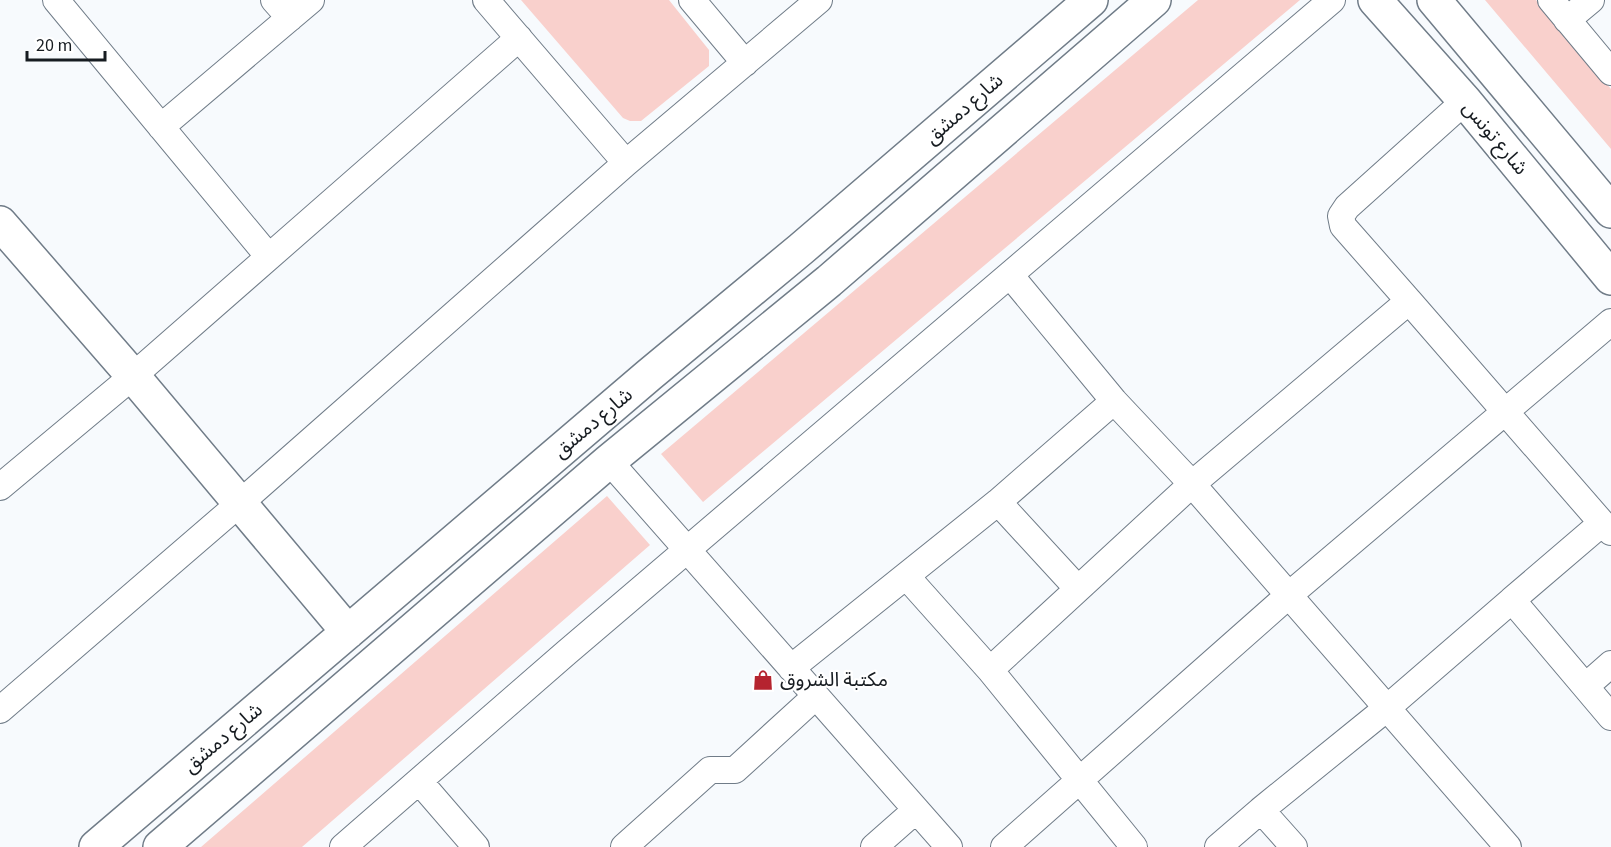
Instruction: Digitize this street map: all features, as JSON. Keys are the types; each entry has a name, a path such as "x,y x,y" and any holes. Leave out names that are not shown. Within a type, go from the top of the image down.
{"main road":[{"name":"شارع دمشق","path":"160,847 609,461 829,281 1154,0"},
{"name":"شارع تونس","path":"1375,0 1465,101 1611,278"},
{"path":"1434,0 1611,211"},
{"name":"شارع دمشق","path":"96,847 649,375 801,249 1081,3"},
{"path":"0,223 348,632"},
{"path":"801,249 829,281"}],"street":[{"path":"56,0 268,257"},
{"path":"161,127 282,9 311,0"},
{"path":"486,0 626,163"},
{"path":"692,0 745,63"},
{"path":"0,710 239,504 626,163 819,0"},
{"path":"343,847 687,550 1332,0"},
{"path":"1551,0 1611,72"},
{"path":"1567,20 1591,0"},
{"path":"0,487 132,376 519,38"},
{"path":"1218,847 1387,708 1512,600 1607,527 1343,226 1341,216 1347,207 1465,101"},
{"path":"1010,275 1114,401 1192,484 1508,847"},
{"path":"990,670 1192,484 1409,301"},
{"path":"1004,847 1289,595 1611,322"},
{"path":"791,668 998,502 1114,401"},
{"path":"609,461 949,847"},
{"path":"998,502 1078,589"},
{"path":"906,576 990,670 1134,847"},
{"path":"1512,600 1611,717"},
{"path":"1586,686 1611,664"},
{"path":"624,847 710,770 735,770 816,696"},
{"path":"419,781 476,847"},
{"path":"874,847 916,810"},
{"path":"1261,810 1294,847"}],"shaded area":[{"path":"521,0 669,0 709,50 709,66 641,121 630,121 623,118"},
{"path":"1198,0 1300,0 703,502 661,454"},
{"path":"1485,0 1536,0 1611,89 1611,149"},
{"path":"607,496 650,545 302,847 201,847"}],"place":[{"name":"مكتبة الشروق","path":"763,680"}]}
